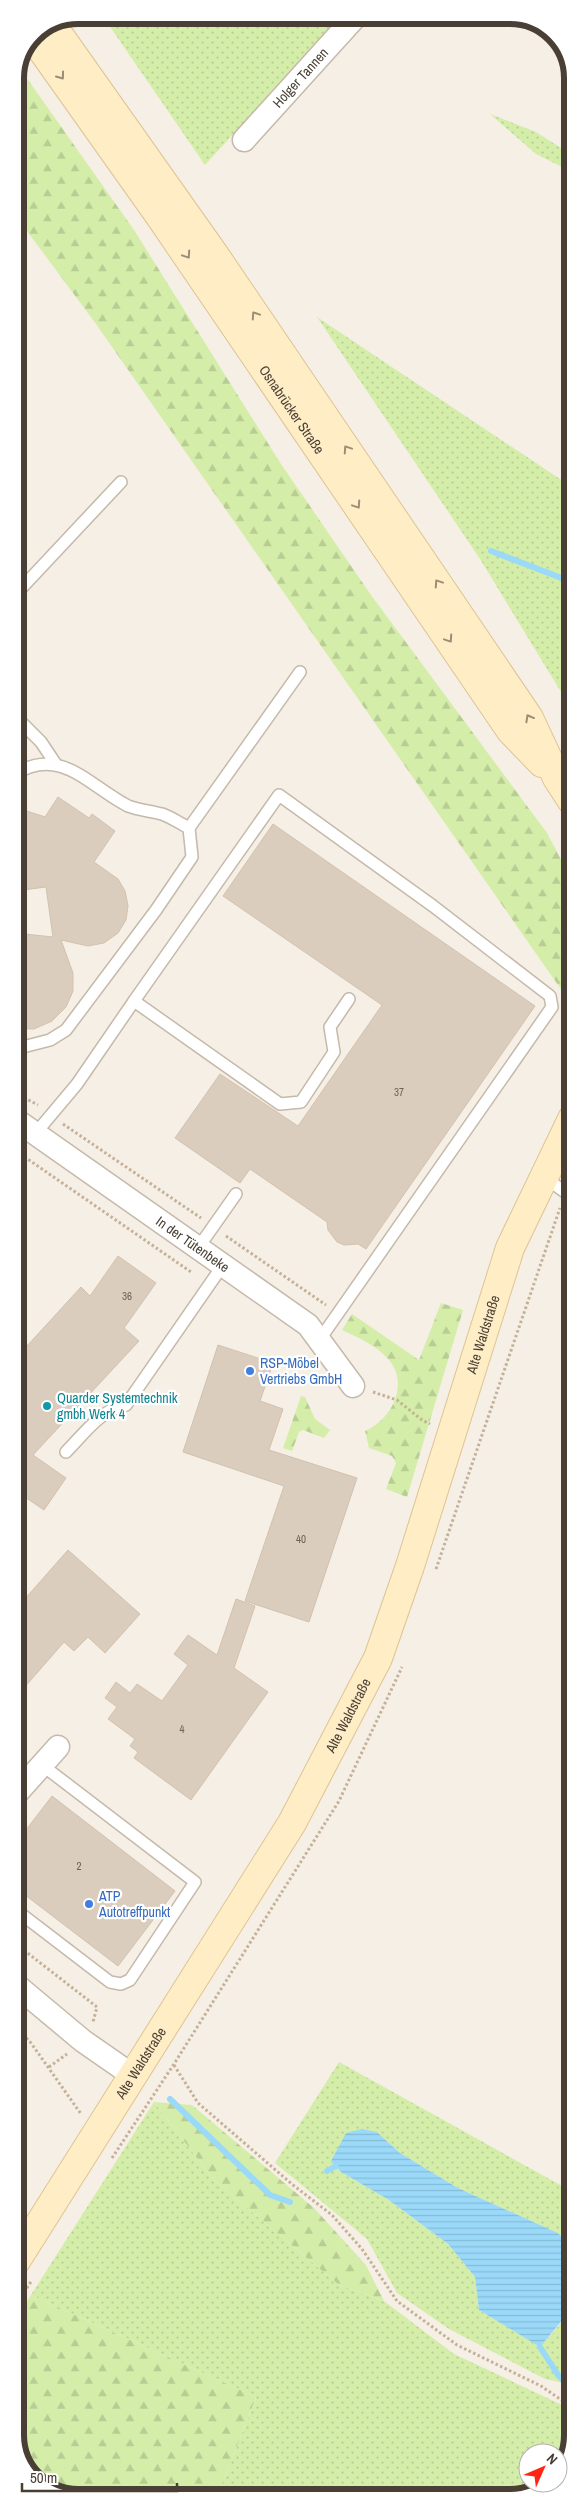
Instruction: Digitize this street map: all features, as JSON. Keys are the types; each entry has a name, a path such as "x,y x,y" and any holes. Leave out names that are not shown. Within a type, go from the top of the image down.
{"main road":[{"name":"Osnabrücker Straße","path":"54,29 214,254 530,718 557,778"},
{"name":"Osnabrücker Straße","path":"37,43 165,223 511,730 557,778 564,788"},
{"name":"Alte Waldstraße","path":"24,2248 292,1823 378,1658 410,1566 510,1248 564,1136"}],"street":[{"name":"Holger Tannen","path":"244,140 350,24"},
{"name":"In der Tütenbeke","path":"24,1126 308,1325 318,1342 353,1386"},
{"path":"24,1785 58,1747"},
{"path":"24,1992 83,2041 132,2075"}],"lane":[{"path":"24,585 121,482"},
{"path":"24,1047 50,1040 66,1030 80,1012 192,858 189,828 300,672"},
{"path":"24,725 41,742 55,763 89,780 129,806 164,815 189,828"},
{"path":"24,769 55,763"},
{"path":"35,1134 77,1084 279,795 434,906 550,996 552,1007 318,1342"},
{"path":"134,1001 280,1104 301,1102 334,1052 330,1027 349,999"},
{"path":"544,1177 564,1191"},
{"path":"198,1248 236,1194"},
{"path":"66,1452 100,1417 114,1408 126,1405 223,1265"},
{"path":"24,1916 110,1982 121,1984 130,1980 195,1882 42,1765"}],"path":[{"path":"24,1097 35,1102 338,1314"},
{"path":"353,1386 397,1400 422,1420 452,1433"},
{"path":"24,2035 31,2042 81,2114 122,2143"},
{"path":"150,2046 174,2064 198,2103 293,2185 332,2215 362,2249 397,2301 457,2345 541,2386 564,2402"}],"green space":[{"path":"108,24 334,24 205,165"},
{"path":"24,75 134,230 281,464 371,595 547,833 564,865 564,994 96,324 24,227"},
{"path":"490,114 536,132 564,150 564,168 536,154"},
{"path":"317,317 564,482 564,697 480,559"},
{"path":"441,1303 463,1310 407,1497 386,1489 396,1463 392,1456 369,1448 365,1431 383,1419 395,1401 398,1380 395,1370 389,1360 379,1350 342,1330 352,1314 419,1360"},
{"path":"301,1396 305,1397 315,1419 330,1430 324,1438 303,1430 299,1432 292,1451 283,1448"},
{"path":"339,2062 564,2187 564,2239 558,2233 458,2188 400,2153 377,2132 331,2161 341,2172 389,2200 448,2244 475,2277 479,2310 540,2346 564,2318 564,2383 545,2379 449,2329 397,2293 367,2239 275,2163"},
{"path":"154,2102 214,2180 338,2284 384,2301 454,2354 564,2406 564,2427 555,2443 518,2443 518,2488 220,2489 256,2397 31,2295"},
{"path":"154,2102 192,2105 314,2208 366,2265 384,2301 338,2284 214,2180"},
{"path":"31,2295 256,2397 220,2489 74,2489 57,2485 42,2476 31,2462 25,2446 24,2305"},
{"path":"564,2427 564,2435 564,2442 555,2443"}],"water":[{"path":"362,2129 377,2132 400,2153 458,2188 558,2233 564,2239 564,2317 540,2347 479,2310 475,2277 448,2244 389,2200 341,2172 331,2161 346,2133"}],"building":[{"path":"58,797 89,818 92,814 115,831 94,862 118,879 125,891 128,906 126,920 118,933 104,943 88,946 61,940 73,973 73,991 66,1007 52,1021 34,1029 24,1028 24,934 53,937 46,887 24,890 24,810 45,817"},
{"path":"273,824 535,1006 366,1249 358,1244 344,1245 337,1242 328,1230 327,1222 250,1169 240,1183 175,1138 220,1074 298,1126 382,1005 223,896"},
{"name":"Quarder Systemtechnik gmbh Werk 4","path":"118,1256 156,1283 124,1328 139,1341 33,1455 66,1478 44,1510 24,1496 24,1349 81,1287 90,1296"},
{"path":"218,1345 273,1363 260,1401 283,1409 269,1450 357,1478 309,1622 245,1601 284,1486 183,1452"},
{"path":"68,1550 140,1614 105,1653 88,1637 74,1651 64,1642 24,1688 24,1600"},
{"path":"236,1599 255,1606 234,1668 268,1692 191,1800 134,1758 138,1752 130,1746 135,1739 108,1719 117,1707 105,1698 116,1682 130,1693 137,1684 162,1701 188,1665 174,1654 188,1635 217,1655"},
{"path":"52,1796 175,1891 118,1966 24,1894 24,1833"}],"waterway":[{"path":"491,551 564,579"},
{"path":"170,2099 270,2195 290,2202"},
{"path":"327,2171 336,2166"},
{"path":"540,2347 564,2381"}],"place":[{"name":"RSP-Möbel Vertriebs GmbH","path":"250,1371"},
{"name":"Quarder Systemtechnik gmbh Werk 4","path":"47,1406"},
{"name":"ATP Autotreffpunkt","path":"89,1904"}]}
